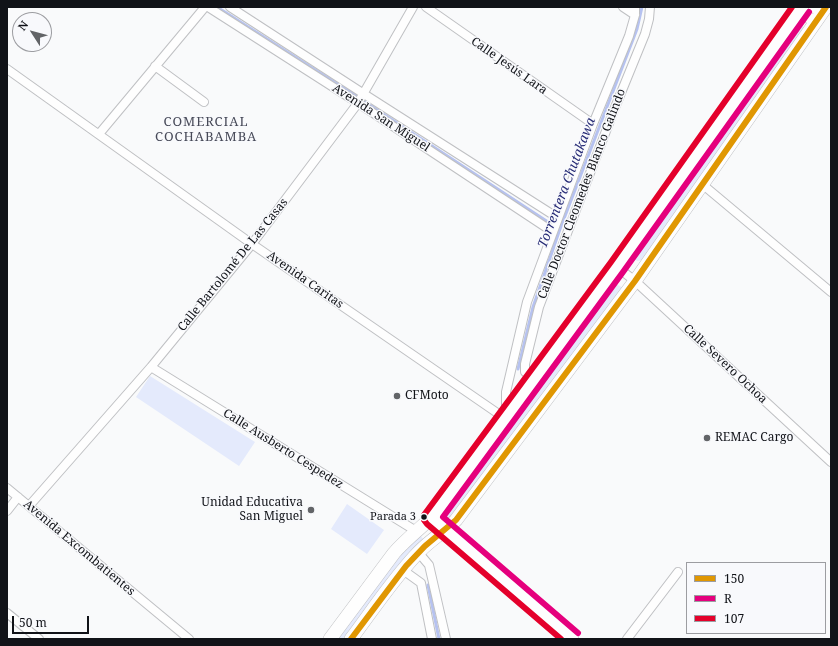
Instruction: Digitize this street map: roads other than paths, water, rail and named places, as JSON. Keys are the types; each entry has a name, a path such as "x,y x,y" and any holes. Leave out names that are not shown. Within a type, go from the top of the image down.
{"main road":[{"path":"330,639 390,557 404,542 432,518 506,419 617,267 798,8"},
{"path":"351,639 418,552 430,541 446,530 456,520 635,281 819,12"}],"street":[{"path":"99,134 206,7"},
{"name":"Avenida San Miguel","path":"206,7 358,103 552,232"},
{"name":"Avenida San Miguel","path":"230,7 558,218"},
{"name":"Calle Bartolomé De Las Casas","path":"29,506 151,367 252,244 358,103 413,7"},
{"name":"Calle Jesús Lara","path":"426,7 593,124"},
{"path":"506,419 506,392 527,302 593,124 629,36 636,11 623,7"},
{"name":"Calle Doctor Cleomedes Blanco Galindo","path":"534,380 525,372 525,364 539,307 614,110 645,34 649,19 650,7"},
{"path":"798,8 819,12"},
{"path":"155,66 204,102"},
{"name":"Avenida Caritas","path":"7,69 252,244 506,419"},
{"path":"702,184 831,292"},
{"name":"Calle Severo Ochoa","path":"617,267 635,281 831,462"},
{"name":"Calle Ausberto Cespedez","path":"151,367 416,531"},
{"name":"Avenida Excombatientes","path":"7,488 189,639"},
{"path":"7,511 18,497"},
{"path":"432,518 573,639"},
{"path":"418,552 429,565 446,639"},
{"path":"403,570 421,583 432,639"},
{"path":"627,639 678,572"},
{"path":"7,613 39,639"}],"waterway":[{"path":"217,7 356,96"},
{"name":"Torrentera Chutakawa","path":"518,369 533,307 560,229 637,29 642,7"},
{"path":"365,102 548,222"},
{"name":"Torrentera Chutakawa","path":"428,585 439,639"}],"place":[{"name":"CFMoto","path":"397,396"},
{"name":"REMAC Cargo","path":"707,438"},
{"name":"Unidad Educativa San Miguel","path":"311,510"},
{"name":"Parada 3","path":"424,517"}],"district":[{"name":"COMERCIAL COCHABAMBA","path":"206,130"}]}
